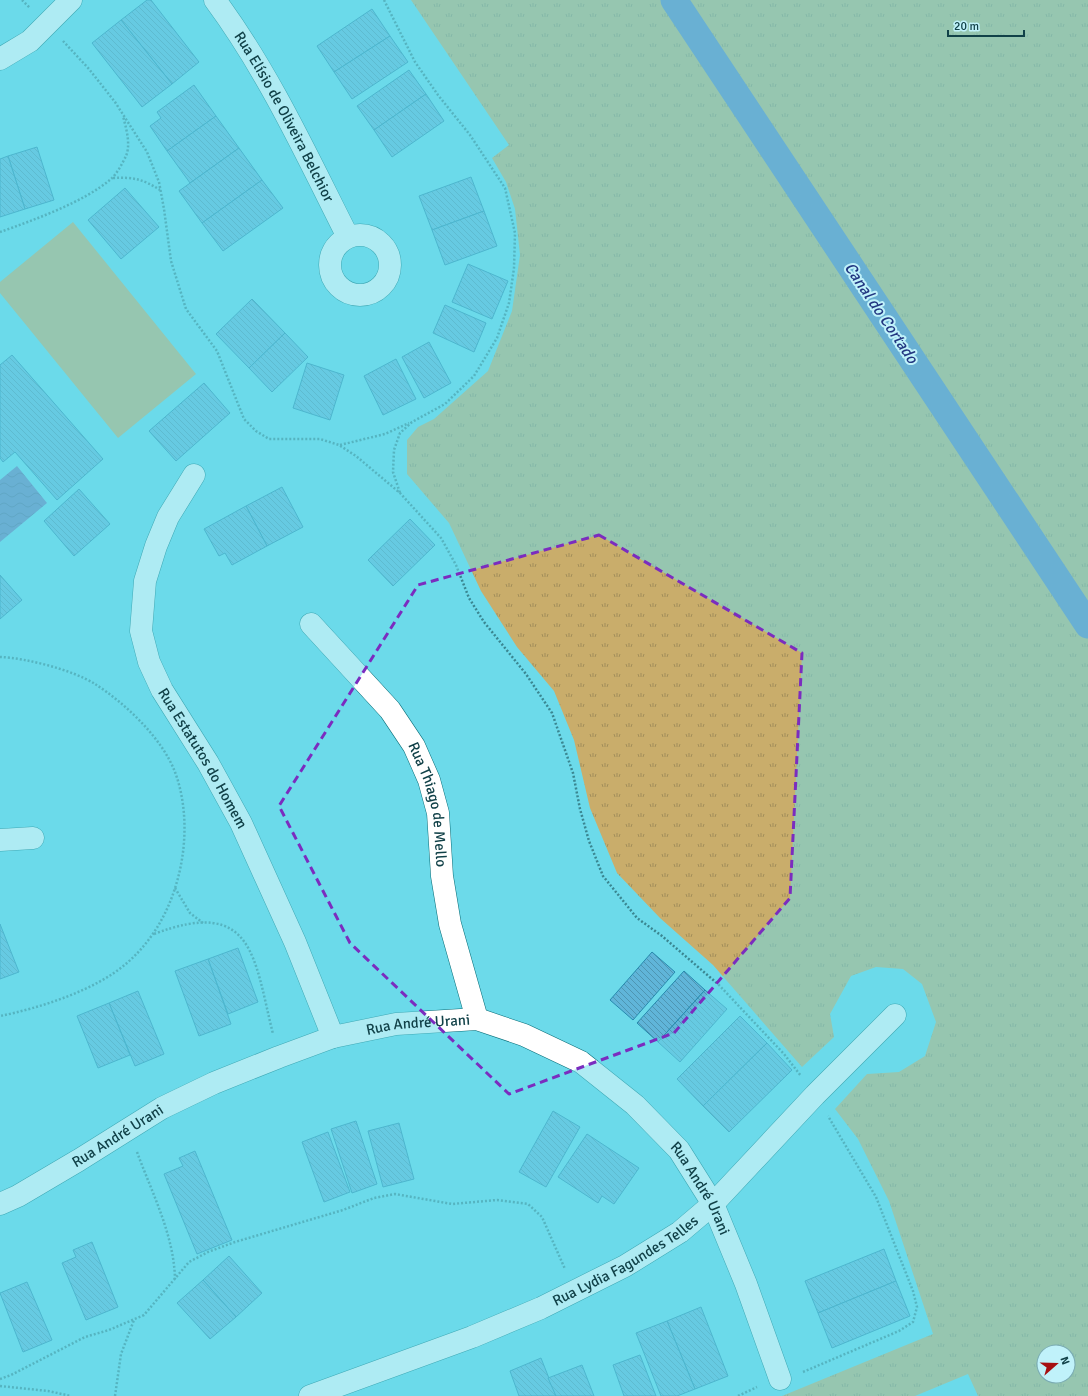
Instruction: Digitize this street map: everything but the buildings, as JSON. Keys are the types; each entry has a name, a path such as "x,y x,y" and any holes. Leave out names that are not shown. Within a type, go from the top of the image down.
{"street":[{"path":"0,59 30,41 71,0"},
{"name":"Rua Elísio de Oliveira Belchior","path":"215,0 230,21 285,112 348,237"},
{"name":"Rua Estatutos do Homem","path":"194,475 168,517 156,546 145,581 141,631 149,662 162,690 208,763 241,823 295,942 333,1037"},
{"name":"Rua Thiago de Mello","path":"311,624 390,710 414,746 429,780 438,813 442,876 450,924 477,1020"},
{"path":"0,840 33,838"},
{"name":"Rua Lydia Fagundes Telles","path":"310,1396 472,1337 541,1308 625,1266 680,1232 713,1204 815,1095 895,1015"},
{"name":"Rua André Urani","path":"0,1204 18,1196 162,1108 214,1083 279,1057 333,1037 396,1024 477,1020 524,1035 581,1062 635,1105 679,1150 713,1204 746,1284 780,1379"}],"path":[{"path":"22,0 89,69 123,114 147,152 160,190 171,261 186,309 217,351 244,419 256,431 269,439 320,439 339,445 356,456 400,493 441,538 456,565 469,598 484,622 526,674 552,713 573,773 580,809 589,841 603,876 637,918 662,936 719,985 784,1054 815,1095 876,1198 913,1291 917,1307 913,1322 899,1331 794,1375 753,1388 738,1396"},
{"path":"339,445 385,434 412,422 445,404 474,376 497,338 509,303 514,268 515,233 505,188 470,135 438,95 415,62 384,0"},
{"path":"0,232 31,221 86,195 112,178 126,155 127,136 123,114"},
{"path":"112,178 127,177 146,181 160,190"},
{"path":"400,493 393,472 394,450 400,433 412,422"},
{"path":"0,658 43,664 95,684 141,721 163,749 175,772 184,807 184,845 175,888 168,907 154,935 128,963 106,978 78,991 40,1005 0,1016"},
{"path":"175,888 190,913 203,923"},
{"path":"154,935 173,927 190,923 224,925 239,933 250,947 255,960 279,1057"},
{"path":"126,1130 135,1149 170,1240 174,1259 175,1279"},
{"path":"0,1379 11,1375 85,1337 109,1330 144,1315 189,1262 208,1252 235,1242 343,1210 374,1198 395,1194 452,1204 497,1200 528,1204 542,1218 576,1291"},
{"path":"115,1396 121,1354 134,1320"},
{"path":"0,1386 48,1390 71,1396"}],"highlighted area":[{"path":"599,535 802,653 790,898 674,1033 509,1094 350,943 279,806 418,585"}],"green space":[{"path":"411,0 1088,0 1088,1396 978,1396 968,1374 915,1396 782,1396 933,1334 889,1201 858,1139 835,1109 867,1074 899,1072 925,1056 936,1022 922,984 903,969 876,967 851,976 830,1014 834,1037 802,1067 713,965 660,918 617,873 590,808 574,740 554,691 517,647 481,591 449,523 407,474 407,440 418,427 434,419 488,371 512,311 520,255 515,209 506,182 492,158 509,145"},
{"path":"73,222 196,374 118,438 0,293 0,282"}],"water":[{"path":"17,466 47,503 0,542 0,480"}],"waterway":[{"name":"Canal do Cortado","path":"674,0 1088,625"}]}
